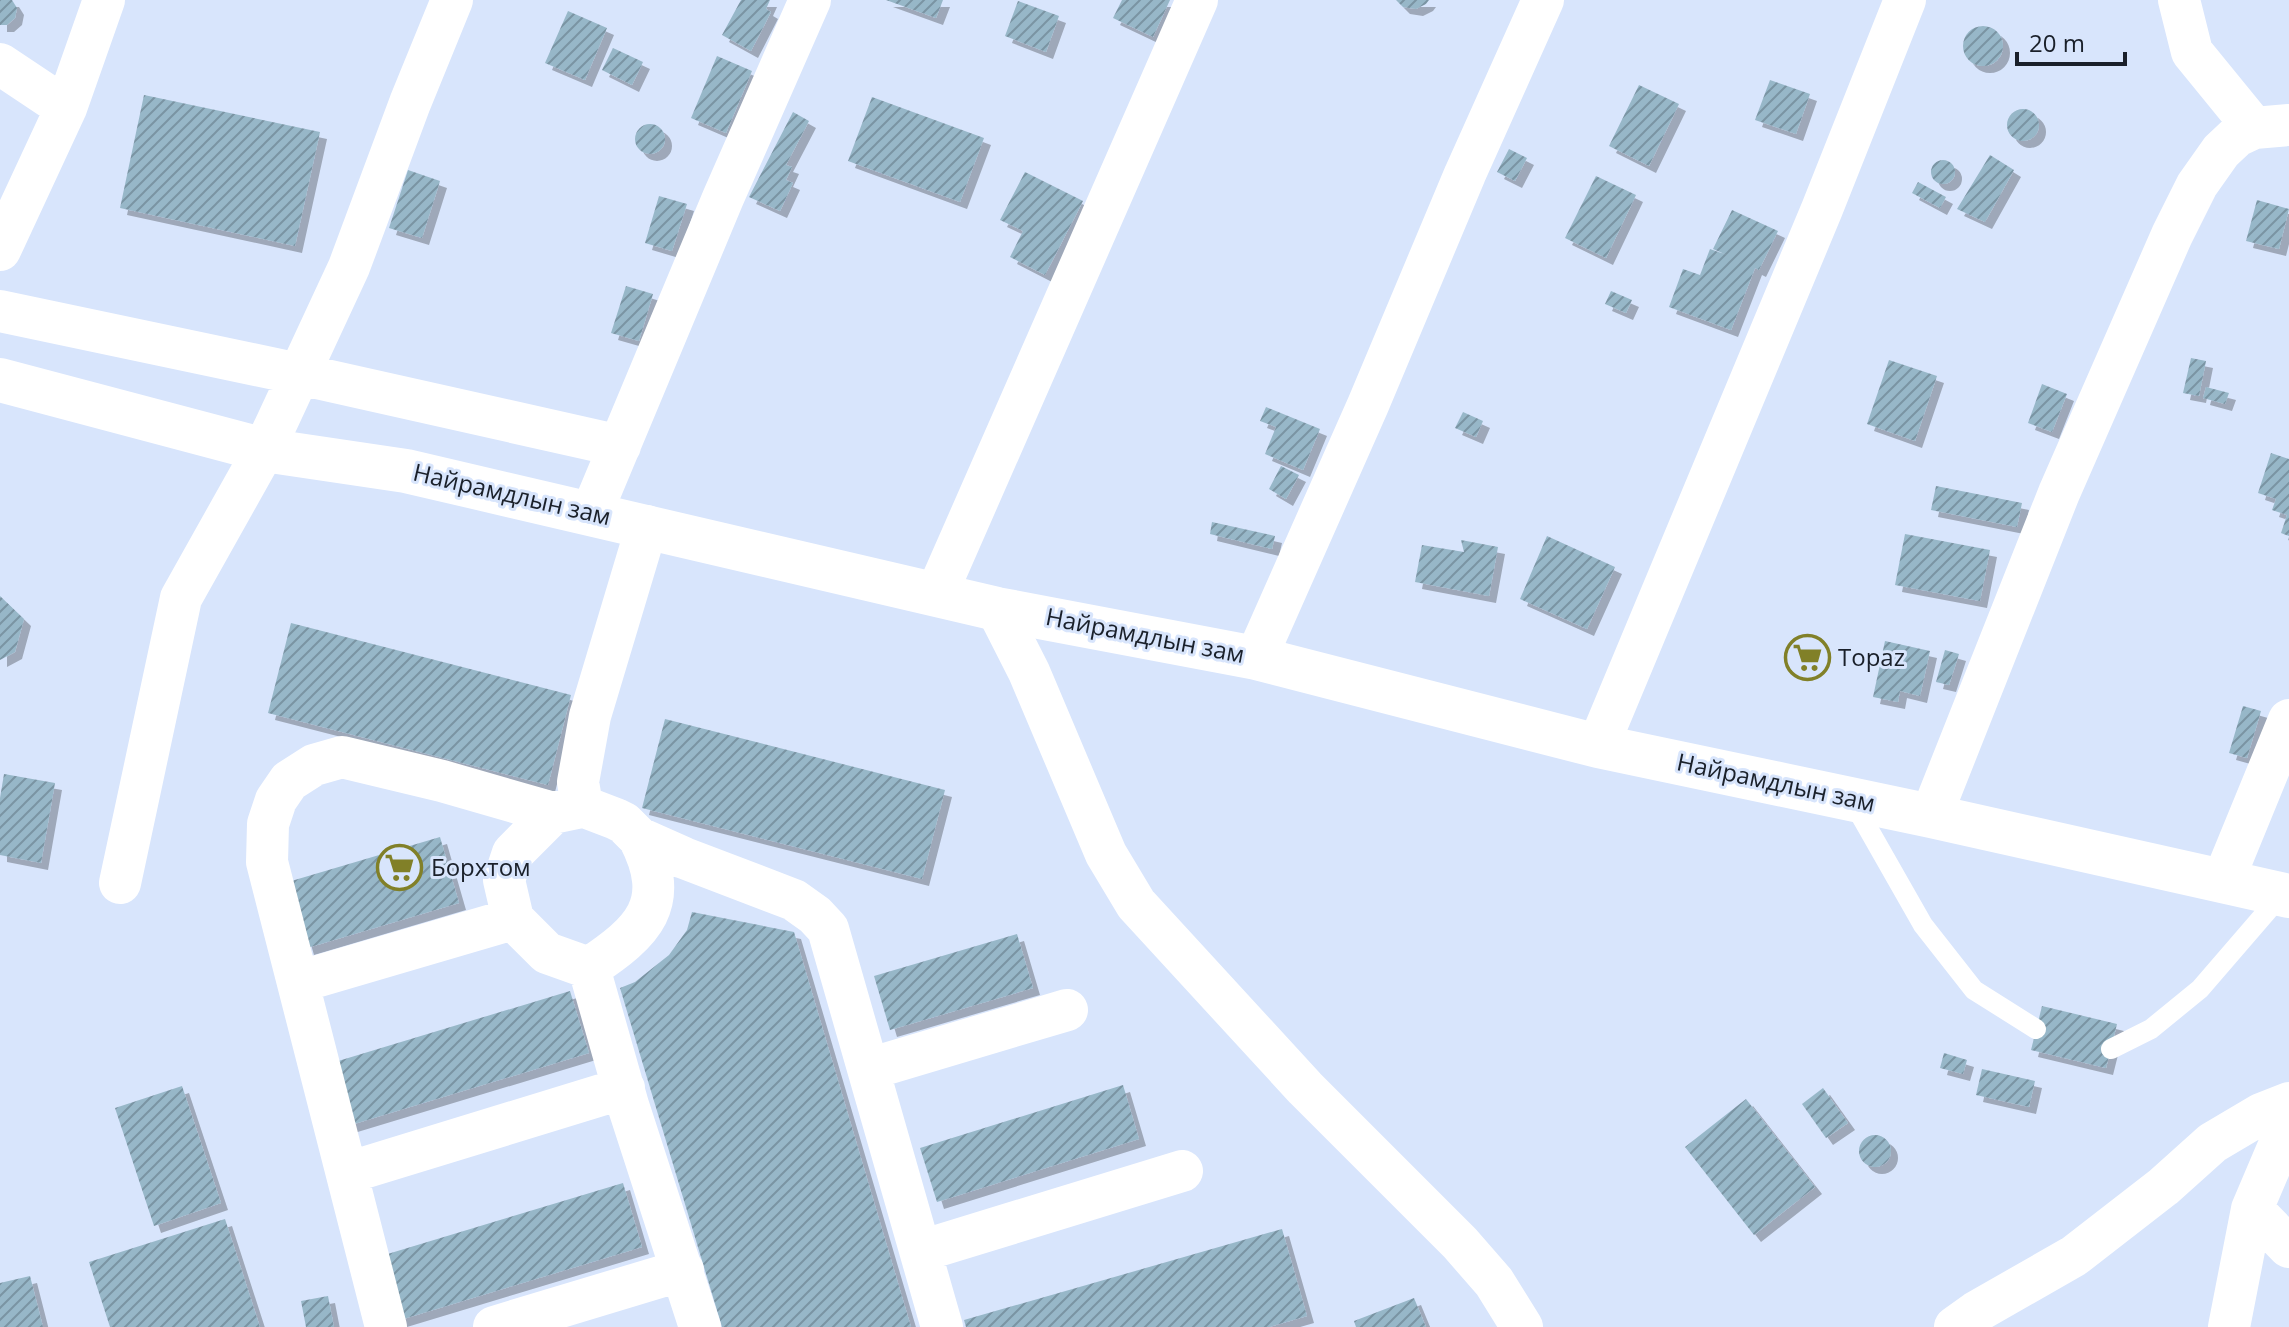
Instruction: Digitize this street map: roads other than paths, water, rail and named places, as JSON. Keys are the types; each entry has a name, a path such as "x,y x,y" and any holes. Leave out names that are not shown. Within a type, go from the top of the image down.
{"main road":[{"name":"Найрамдлын зам","path":"0,380 264,450 406,471 997,609 1256,658 1598,746 2285,895"}],"street":[{"path":"0,250 66,108 104,0"},
{"path":"120,883 181,598 264,450 349,267 452,0"},
{"path":"591,514 723,198 810,0"},
{"path":"936,595 1197,0"},
{"path":"1256,658 1543,0"},
{"path":"1598,746 1822,209 1905,0"},
{"path":"2179,0 2192,52 2272,127"},
{"path":"0,64 66,108"},
{"path":"1931,816 2059,493 2172,235 2197,185 2221,151 2237,136 2272,127"},
{"path":"0,311 620,446"},
{"path":"589,968 547,953 513,919 504,880 513,853 567,810 578,782 590,716 647,526"},
{"path":"997,609 1029,672 1106,854 1136,904 1305,1088 1460,1243 1494,1282 1522,1327"},
{"path":"2223,881 2289,720"},
{"path":"386,1327 267,862 268,824 276,800 289,781 314,765 342,757 624,823 639,838 647,856 654,888 651,905 644,922 624,945 589,968"},
{"path":"639,838 794,900 815,915 831,936 942,1327"},
{"path":"298,982 513,919"},
{"path":"589,968 700,1327"},
{"path":"869,1069 1067,1010"},
{"path":"347,1173 624,1088"},
{"path":"1955,1327 2074,1256 2163,1187 2212,1143 2261,1114 2289,1103"},
{"path":"2229,1327 2252,1209 2289,1122"},
{"path":"921,1251 1182,1171"},
{"path":"2252,1209 2289,1247"},
{"path":"494,1327 683,1270"}],"lane":[{"path":"1851,799 1923,925 1974,990 2036,1029"},
{"path":"2111,1049 2151,1029 2200,989 2285,895"}],"place":[{"name":"Topaz","path":"1807,658"},
{"name":"Борхтом","path":"400,868"}]}
